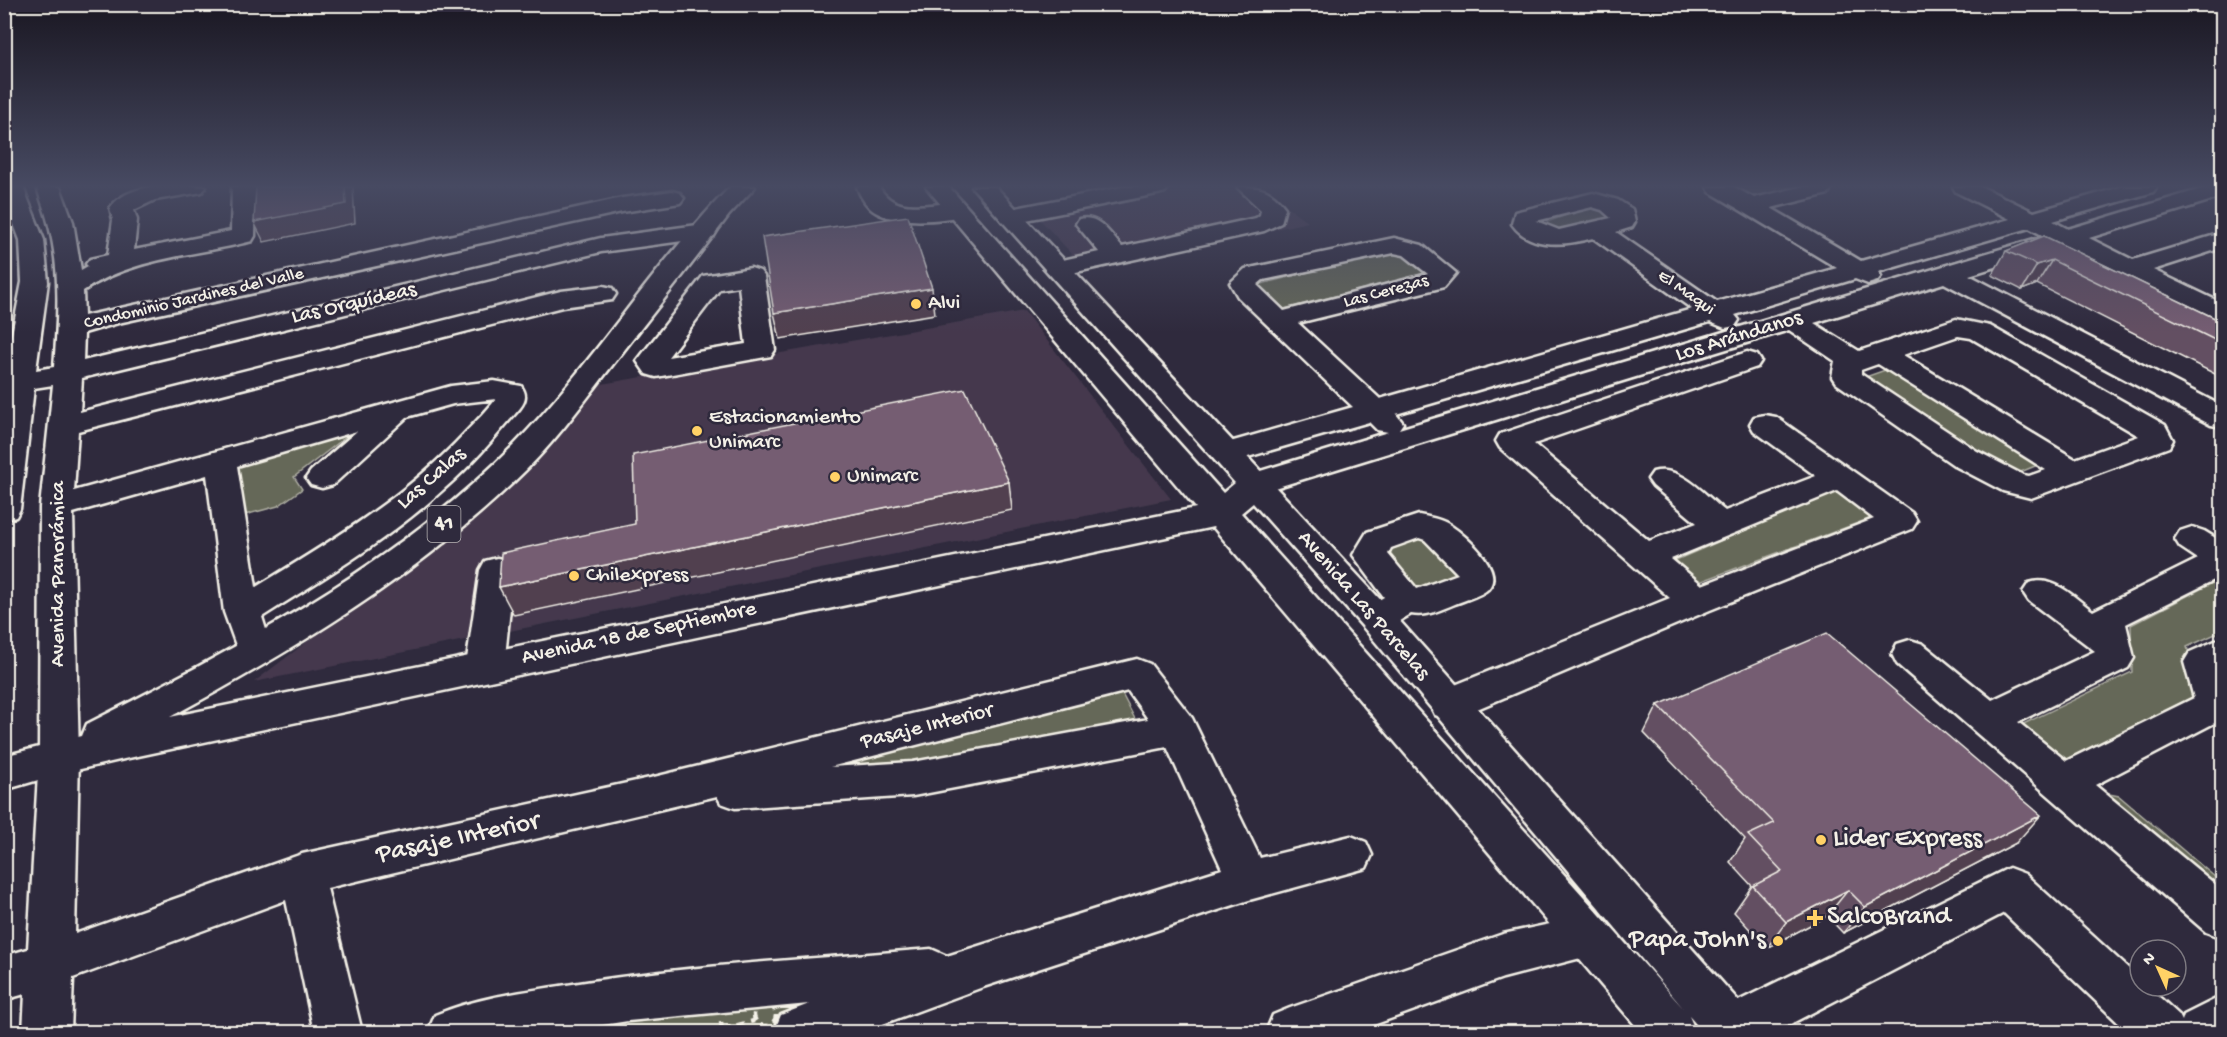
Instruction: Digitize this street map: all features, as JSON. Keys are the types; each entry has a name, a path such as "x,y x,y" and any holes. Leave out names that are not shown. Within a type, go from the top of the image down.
{"street":[{"path":"4,509 18,310 34,260 29,235"},
{"name":"Avenida Panorámica","path":"47,1032 59,757 56,507 68,373 69,329 68,259 64,235"},
{"path":"120,262 123,235"},
{"path":"68,259 98,264 120,262 243,235"},
{"name":"Condominio Jardines del Valle","path":"69,329 112,316 482,235"},
{"name":"Las Orquídeas","path":"12,384 68,373 601,245 672,235"},
{"name":"Avenida 18 de Septiembre","path":"59,757 255,652 369,579 483,491 515,462 561,411 701,235"},
{"path":"979,235 1672,1032"},
{"name":"Avenida Las Parcelas","path":"1028,235 1255,483 1391,609 1449,704 1733,1031"},
{"path":"1098,235 1116,256"},
{"path":"1058,268 1211,235"},
{"name":"El Maqui","path":"1605,235 1713,312 1747,348"},
{"path":"1800,235 1893,290"},
{"name":"Los Arándanos","path":"1227,453 1977,235"},
{"path":"2060,235 2223,313"},
{"name":"Los Arándanos","path":"1255,483 1405,438 1747,348 1793,321 2074,235"},
{"path":"2129,269 2223,240"},
{"name":"Las Cerezas","path":"1279,320 1435,281 1443,273 1413,250 1394,244 1254,274 1243,284 1247,291 1405,438"},
{"path":"68,289 81,279 120,262"},
{"path":"1947,274 2223,418"},
{"path":"64,425 561,299 603,294"},
{"path":"1793,321 1868,358 2072,472"},
{"path":"628,327 675,330"},
{"path":"1956,327 1967,328 1980,332 2154,432 2158,440 2072,472 2031,487 2022,487 1994,477 1846,377 1847,365 1956,327"},
{"path":"1697,601 1511,441 1747,348"},
{"name":"Las Calas","path":"56,507 451,395 494,390 511,392 510,402 457,460 403,506 326,560 242,612"},
{"name":"Las Calas","path":"322,478 400,410"},
{"path":"1449,704 1697,601 1900,521 1765,424"},
{"path":"221,461 242,612 255,652"},
{"path":"1645,556 1841,478"},
{"path":"1664,480 1722,526"},
{"path":"1220,514 1255,483"},
{"name":"Avenida 18 de Septiembre","path":"4,773 59,757 485,666 1220,514"},
{"path":"1987,720 2115,658 2107,618 2223,560 2192,539"},
{"path":"485,666 497,570"},
{"path":"2041,592 2112,643"},
{"path":"1910,654 2223,917"},
{"path":"2061,783 2215,705 2218,672"},
{"name":"Pasaje Interior","path":"50,965 302,874 650,796 1137,674 1178,729 1249,880"},
{"name":"Pasaje Interior","path":"650,796 913,779 1178,729"},
{"path":"798,1032 983,965 1249,880 1352,855"},
{"path":"302,874 338,1032"},
{"path":"1733,1031 2009,888 2162,1032"},
{"path":"1290,1032 1503,956 1587,937"},
{"path":"4,978 50,965"},
{"path":"452,1032 522,1024 628,998 829,982 983,965"},
{"path":"2201,1032 2223,1019"}],"path":[{"path":"722,1031 738,1028 754,1020"},
{"path":"672,1032 702,1029"}],"shaded area":[{"path":"1055,235 1248,235 1088,271"},
{"name":"Unimarc","path":"1024,311 1171,499 254,682 484,507 596,385"}],"green space":[{"path":"1397,250 1430,272 1284,309 1257,285"},
{"path":"1888,369 2040,464 2011,476 1860,379"},
{"path":"364,423 294,477 302,489 278,506 241,516 235,463"},
{"path":"1843,488 1882,514 1694,584 1669,563"},
{"path":"1423,532 1465,574 1418,594 1377,550"},
{"path":"2222,578 2222,631 2187,647 2201,693 2061,764 2015,728 2132,672 2131,625"},
{"path":"1122,694 1137,723 907,773 826,768"},
{"path":"2109,794 2119,796 2222,883 2222,898 2103,798"},
{"path":"874,991 762,1032 538,1032 650,1005"}],"building":[{"path":"914,235 932,288 774,313 762,237"},
{"path":"2044,236 2223,322 2223,344 2052,260 2037,265 2006,251"},
{"path":"965,389 1009,482 499,587 501,553 635,524 633,455"},
{"path":"1827,633 2041,815 1865,907 1848,890 1786,922 1753,886 1782,871 1748,835 1774,823 1658,705"}],"place":[{"name":"Alvi","path":"916,304"},
{"name":"Estacionamiento Unimarc","path":"697,431"},
{"name":"Unimarc","path":"835,477"},
{"name":"Chilexpress","path":"574,576"},
{"name":"Lider Express","path":"1821,840"},
{"name":"SalcoBrand","path":"1815,918"},
{"name":"Papa John's","path":"1778,941"}]}
